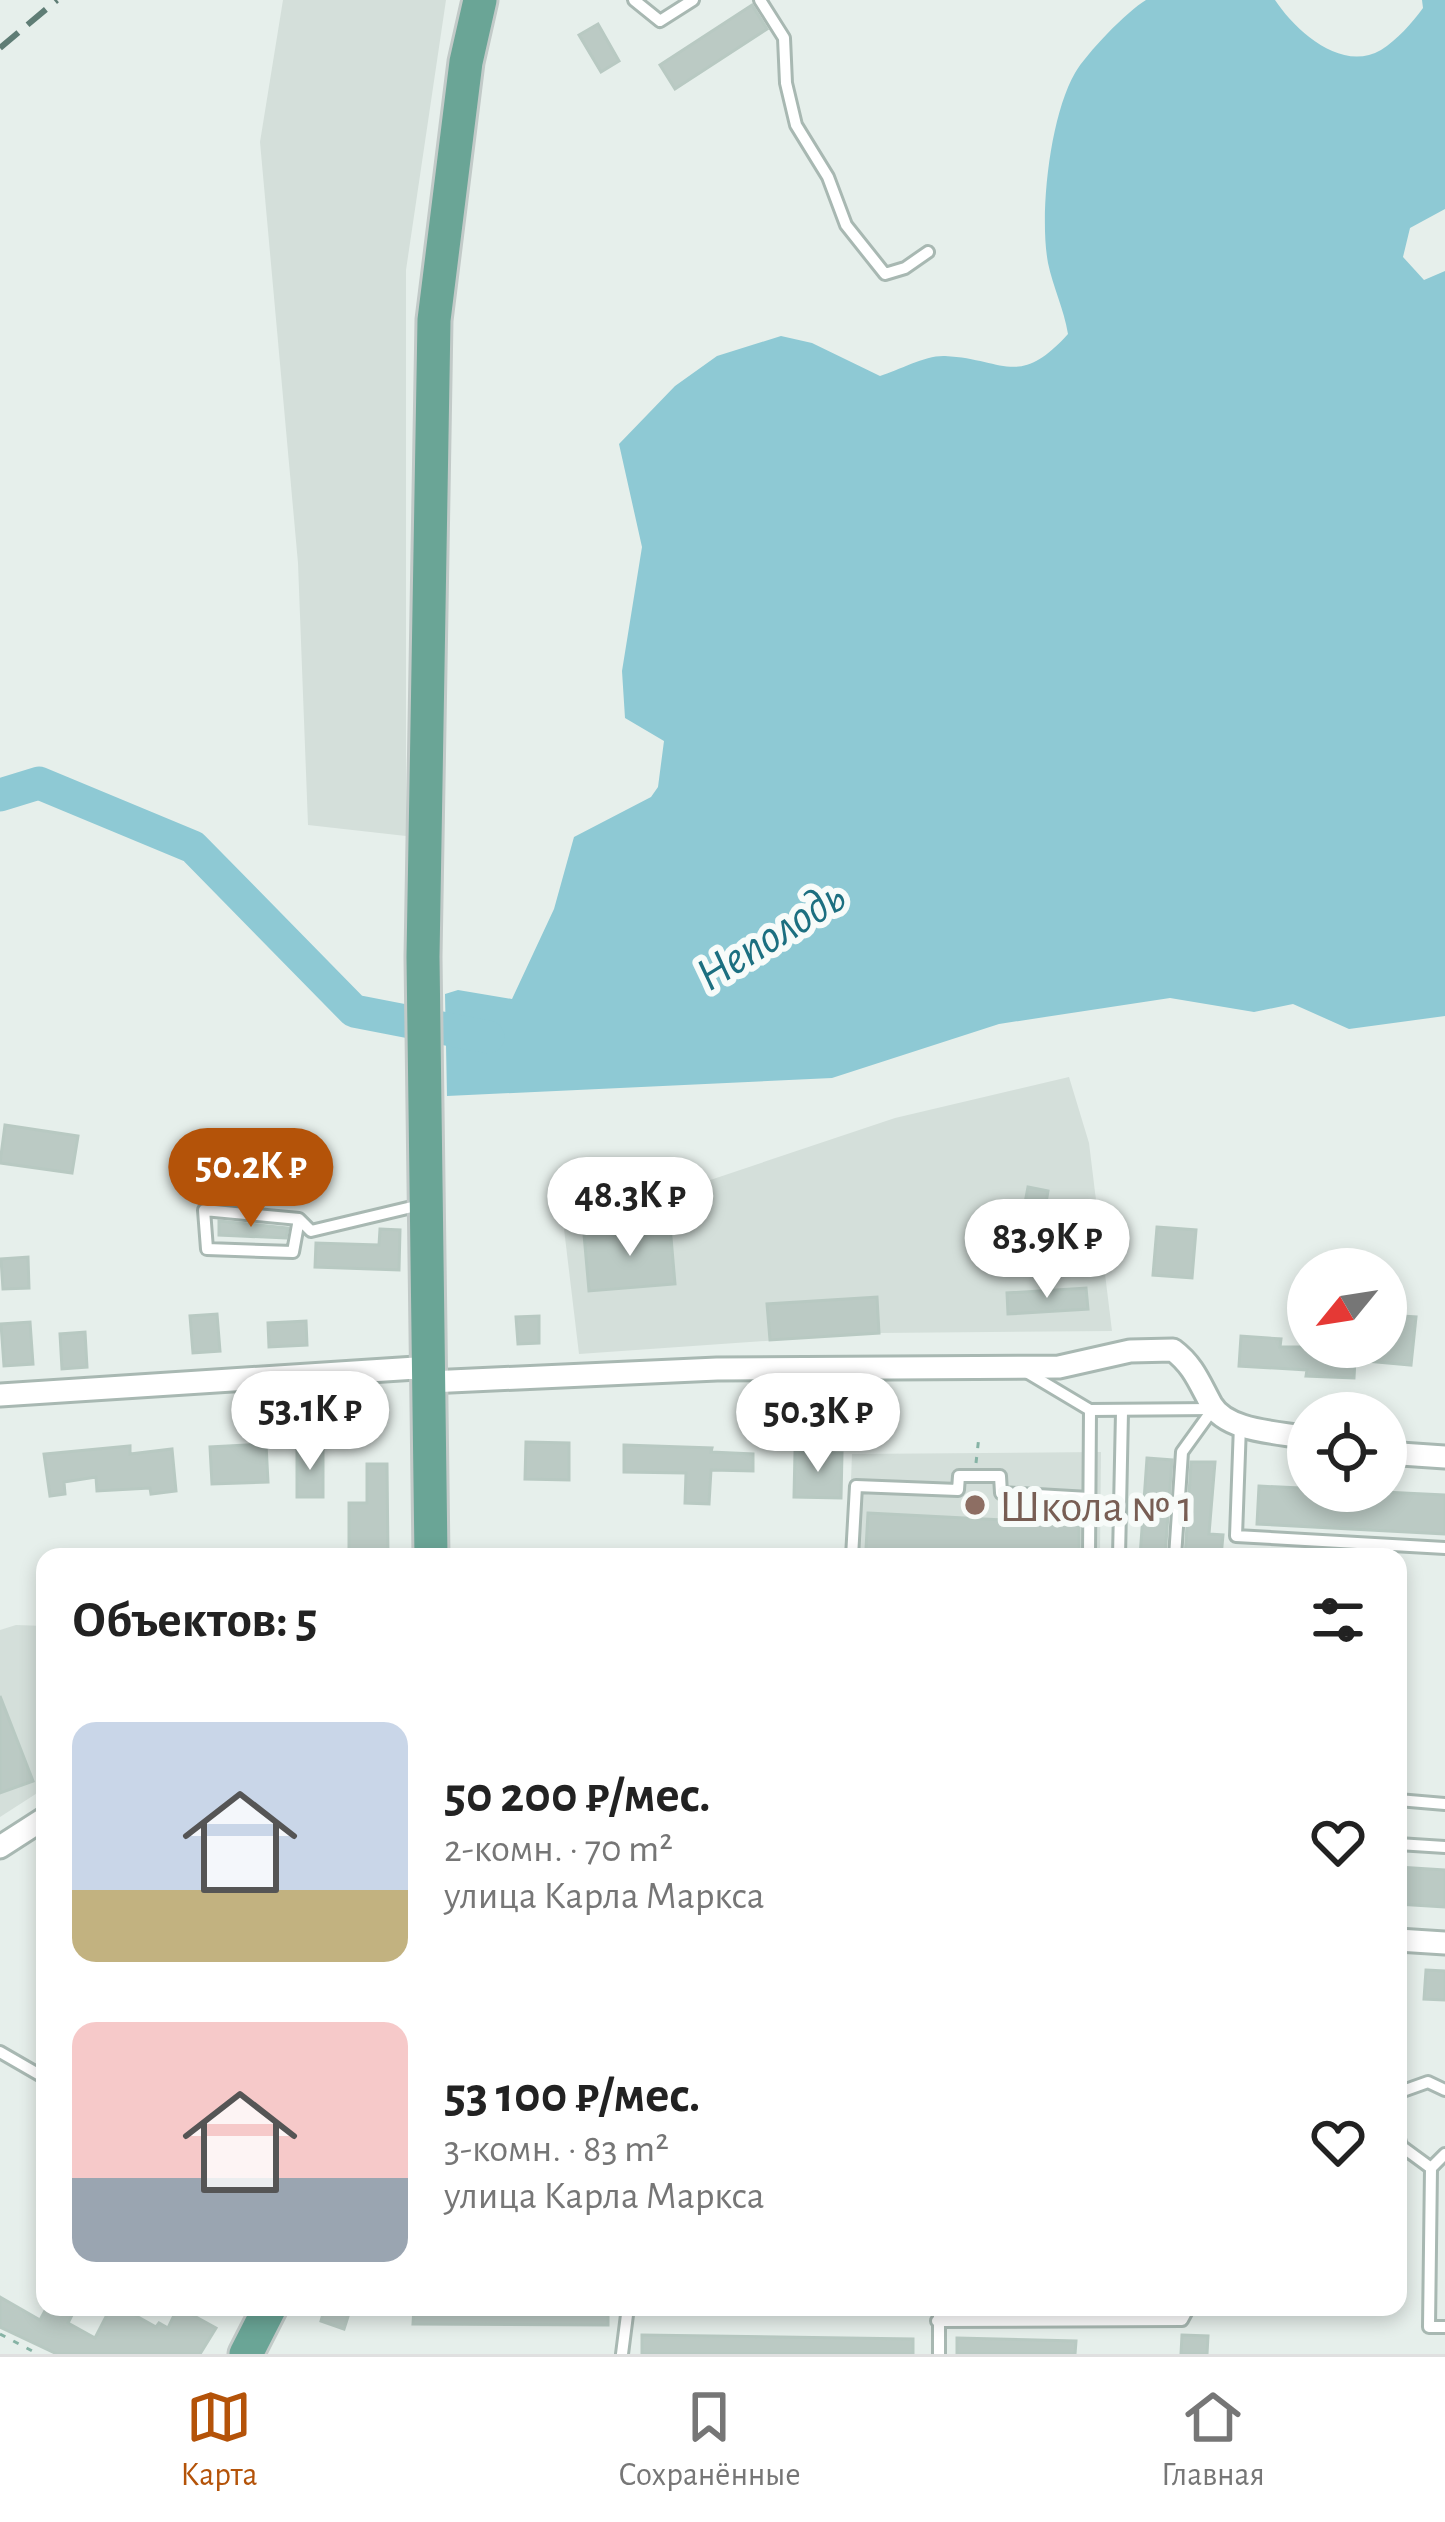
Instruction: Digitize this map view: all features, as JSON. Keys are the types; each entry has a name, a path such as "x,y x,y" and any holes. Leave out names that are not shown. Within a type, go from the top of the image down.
{"main road":[{"path":"431,1548 423,957 434,320 466,62 480,0"},
{"path":"245,2354 265,2316"}],"street":[{"path":"0,1395 416,1368 429,1382 717,1369 1059,1367 1130,1351 1173,1350 1198,1377 1213,1409 1240,1425 1287,1434"},
{"path":"1407,1454 1445,1457"},
{"path":"0,1847 36,1824"},
{"path":"1407,1941 1445,1943"}],"lane":[{"path":"634,0 660,21 693,0"},
{"path":"760,0 784,38 786,82 796,125 828,177 846,225 884,274 905,268 928,253"},
{"path":"299,1219 292,1252 208,1249 204,1210 299,1219 311,1231 416,1206 426,1222"},
{"path":"1020,1368 1090,1409 1213,1409"},
{"path":"1089,1548 1090,1409"},
{"path":"1176,1548 1182,1452 1213,1409"},
{"path":"1119,1548 1122,1412"},
{"path":"1240,1425 1236,1536 1445,1548"},
{"path":"853,1548 856,1486 958,1490 959,1476 1000,1477 1001,1493 1090,1498"},
{"path":"1407,1801 1445,1804"},
{"path":"1407,1845 1445,1847"},
{"path":"0,2052 36,2073"},
{"path":"1407,2090 1428,2082 1445,2090"},
{"path":"1407,2150 1431,2168"},
{"path":"1445,2154 1431,2168 1429,2327 1445,2327"},
{"path":"622,2354 627,2316"},
{"path":"938,2316 939,2354"},
{"path":"1019,2316 1182,2320 1184,2316"}],"path":[{"path":"0,2334 38,2354"}],"shaded area":[{"path":"283,0 446,0 406,270 406,836 308,825 298,563 260,142"},
{"path":"1069,1077 1089,1143 1112,1331 879,1333 579,1354 564,1229 895,1118"},
{"name":"Школа № 1","path":"1101,1452 1100,1548 848,1548 852,1454"},
{"path":"36,1626 36,1794 0,1817 0,1630"}],"water":[{"path":"1146,0 1275,0 1320,45 1350,56 1366,56 1404,31 1423,8 1422,0 1445,0 1445,209 1410,228 1403,257 1424,280 1445,271 1445,1016 1349,1029 1293,1004 1254,1012 1170,998 999,1024 832,1078 447,1096 445,994 458,990 512,999 554,909 574,837 651,797 658,787 664,741 625,718 622,671 642,547 619,444 675,386 717,356 781,336 812,343 880,376 938,356 1010,367 1036,361 1051,351 1068,334 1050,272 1045,219 1059,114 1080,65"}],"building":[{"path":"752,5 767,29 675,89 660,65"},
{"path":"598,24 619,61 601,72 579,35"},
{"path":"5,1125 78,1136 72,1173 0,1163"},
{"path":"1028,1187 1048,1191 1046,1203 1093,1212 1090,1232 1022,1219"},
{"path":"219,1221 288,1228 286,1238 219,1235"},
{"path":"670,1226 675,1284 589,1291 584,1234"},
{"path":"1157,1227 1196,1230 1192,1278 1153,1275"},
{"path":"380,1229 400,1230 399,1270 315,1267 316,1243 379,1245"},
{"path":"28,1257 29,1288 3,1289 1,1259"},
{"path":"1086,1288 1088,1309 1008,1314 1007,1293"},
{"path":"877,1297 879,1333 770,1340 767,1304"},
{"path":"217,1314 220,1351 193,1353 190,1316"},
{"path":"539,1316 539,1343 518,1344 516,1317"},
{"path":"1407,1316 1416,1317 1411,1365 1407,1365"},
{"path":"306,1321 307,1345 269,1347 268,1323"},
{"path":"30,1322 33,1364 4,1366 1,1324"},
{"path":"85,1332 87,1367 62,1369 60,1334"},
{"path":"1241,1336 1281,1339 1280,1347 1287,1347 1287,1368 1355,1368 1354,1378 1239,1366"},
{"path":"526,1442 569,1443 569,1480 525,1479"},
{"path":"266,1444 268,1482 212,1484 210,1447"},
{"path":"624,1445 753,1454 753,1471 711,1470 709,1504 685,1503 686,1473 624,1472"},
{"path":"130,1446 130,1454 172,1449 176,1491 97,1491 96,1477 64,1482 65,1494 50,1496 44,1454"},
{"path":"297,1448 323,1448 323,1497 297,1497"},
{"path":"795,1452 842,1453 841,1498 794,1497"},
{"path":"1147,1458 1172,1460 1166,1548 1141,1548"},
{"path":"1191,1462 1215,1462 1209,1534 1223,1535 1222,1548 1186,1548"},
{"path":"367,1464 387,1464 388,1548 349,1548 349,1503 367,1503"},
{"path":"1259,1486 1287,1487 1287,1512 1407,1512 1407,1493 1445,1495 1445,1534 1257,1524"},
{"path":"868,1513 1079,1524 1079,1548 866,1548"},
{"path":"0,1696 33,1781 0,1793"},
{"path":"1407,1868 1445,1870 1445,1907 1407,1905"},
{"path":"1426,1970 1445,1971 1445,2000 1424,1999"},
{"path":"0,2297 40,2320 42,2316 72,2316 68,2323 95,2338 106,2316 136,2316 168,2328 174,2316 194,2316 216,2328 200,2354 57,2354 0,2327"},
{"path":"322,2316 348,2316 344,2329 321,2321"},
{"path":"413,2316 608,2316 608,2325 413,2324"},
{"path":"642,2335 913,2339 913,2354 642,2354"},
{"path":"1182,2335 1208,2336 1207,2354 1181,2354"},
{"path":"957,2338 1076,2341 1075,2354 957,2354"}],"waterway":[{"name":"Неполодь","path":"0,795 39,783 193,847 354,1011 488,1037"}],"railway":[{"path":"0,48 57,0"}],"place":[{"name":"Школа № 1","path":"975,1505"}]}
